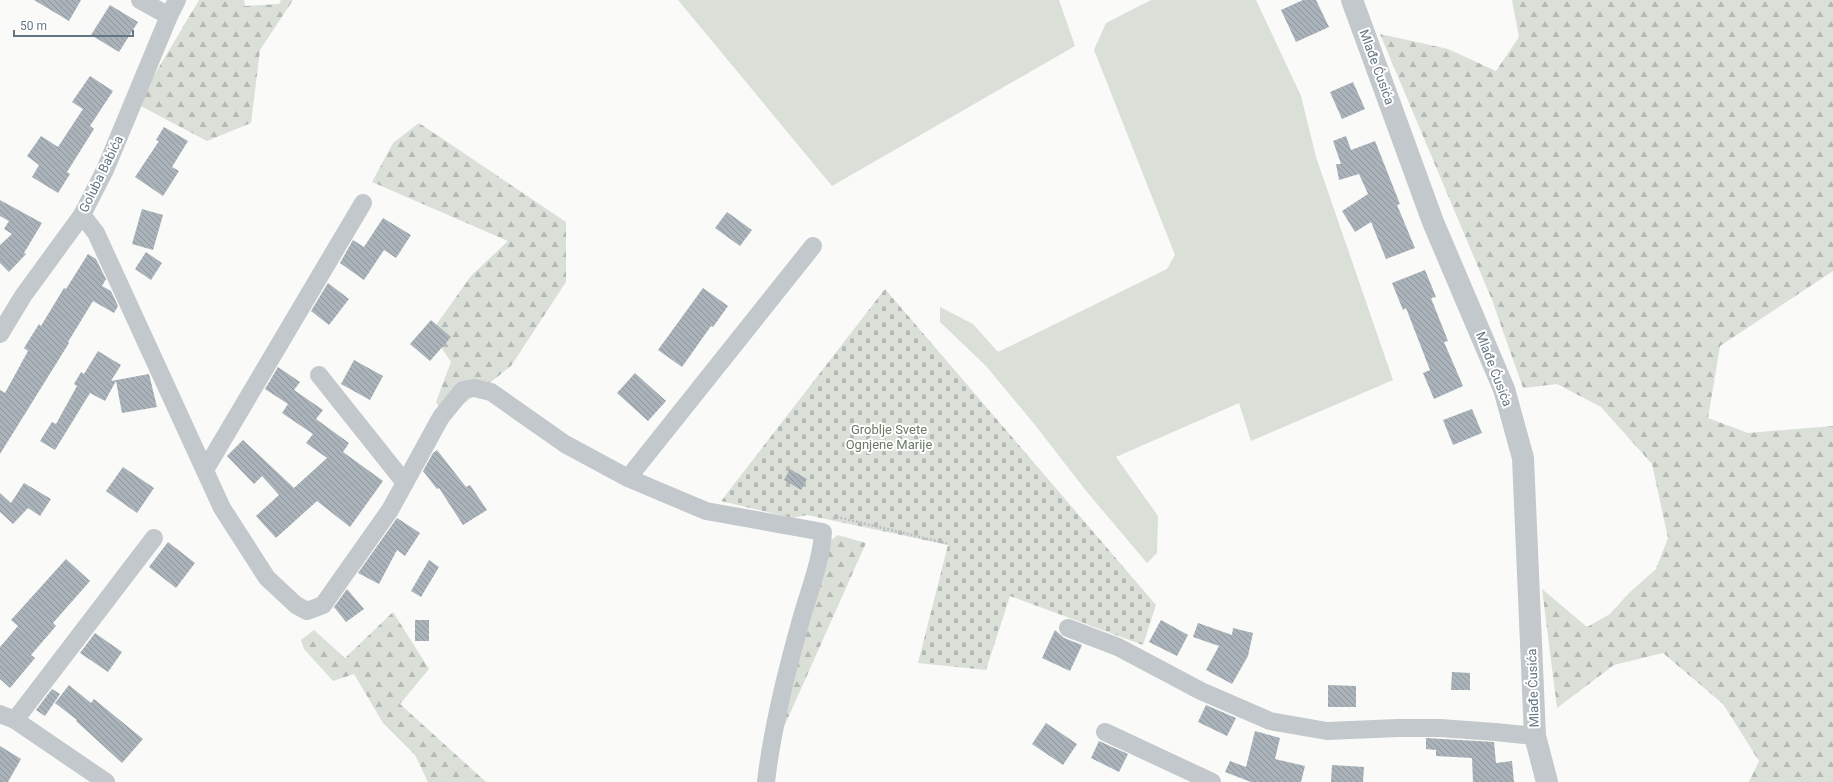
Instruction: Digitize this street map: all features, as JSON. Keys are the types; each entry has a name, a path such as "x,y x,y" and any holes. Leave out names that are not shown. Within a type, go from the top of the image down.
{"street":[{"path":"140,0 169,16"},
{"name":"Goluba Babića","path":"0,334 23,296 82,215 105,170 177,0"},
{"name":"Mlađe Ćusića","path":"1352,0 1433,222 1504,389 1523,458 1535,736 1547,782"},
{"path":"205,470 363,203"},
{"path":"82,215 96,233 222,508 267,578 296,605 306,611 323,605 390,510 441,417 463,390 474,388 491,392 565,444 628,478 706,511 823,532 822,547 799,627 770,748 766,782"},
{"path":"628,478 813,246"},
{"path":"319,375 405,483"},
{"path":"95,779 8,717 154,538"},
{"path":"1068,628 1118,647 1201,691 1270,721 1327,731 1440,728 1535,736"},
{"path":"1106,732 1212,782"}],"path":[{"path":"814,530 837,517 948,544"}],"green space":[{"path":"199,0 244,0 245,6 279,4 281,0 293,0 260,50 251,123 207,141 137,104"},
{"path":"678,0 1059,0 1075,46 832,186"},
{"path":"1151,0 1256,0 1301,96 1316,157 1393,380 1251,441 1239,403 1116,457 1158,516 1157,553 1147,563 1087,492 1035,425 986,366 940,322 940,307 973,324 998,352 1167,269 1175,255 1094,50 1106,23"},
{"path":"1512,0 1833,0 1833,271 1720,346 1708,418 1748,433 1833,426 1833,782 1749,782 1759,761 1723,704 1663,653 1614,665 1557,708 1542,589 1587,627 1610,614 1628,594 1656,569 1668,538 1652,464 1601,407 1557,384 1523,388 1492,300 1380,34 1448,49 1496,71 1519,37"},
{"path":"419,123 566,222 566,282 511,366 446,418 436,402 451,362 431,332 471,276 508,241 372,182 393,143"},
{"name":"Groblje Svete Ognjene Marije","path":"885,289 1156,605 1143,645 1010,596 986,670 918,663 948,545 807,515 792,518 721,501"},
{"path":"838,535 866,543 780,736 822,547"},
{"path":"393,612 429,669 400,704 486,782 428,782 415,755 383,723 354,674 333,681 304,649 301,640 314,630 345,658"}],"building":[{"path":"34,0 81,0 69,21"},
{"path":"1303,0 1316,0 1329,27 1296,42 1281,10"},
{"path":"110,5 138,22 119,52 91,35"},
{"path":"90,76 113,91 90,126 94,129 67,172 70,174 58,193 32,177 39,165 27,156 41,136 58,147 83,109 72,102"},
{"path":"1353,82 1365,109 1342,119 1330,92"},
{"path":"164,127 188,141 172,167 179,171 163,196 135,177 159,141 156,140"},
{"path":"1346,136 1351,150 1375,141 1400,204 1397,205 1415,248 1386,259 1371,222 1355,232 1342,211 1368,194 1359,174 1339,180 1336,164 1341,164 1333,141"},
{"path":"0,200 42,223 24,253 26,254 9,272 0,263 0,245 12,234 4,229 9,221 0,216"},
{"path":"142,209 163,215 153,250 132,244"},
{"path":"727,212 752,230 740,246 715,228"},
{"path":"383,218 411,235 396,258 384,250 364,280 340,263 353,240 364,247"},
{"path":"146,252 162,263 151,280 135,269"},
{"path":"88,254 96,259 106,279 102,286 111,291 118,306 114,313 93,301 68,342 69,343 0,454 0,390 5,393 28,351 24,348 39,324 41,326 64,288 66,289"},
{"path":"1425,270 1436,297 1431,298 1448,341 1444,342 1463,386 1434,399 1423,373 1430,370 1406,308 1403,310 1392,283"},
{"path":"328,283 349,299 329,325 311,311"},
{"path":"703,288 728,306 713,327 711,326 682,367 658,350"},
{"path":"431,320 451,337 430,361 410,344"},
{"path":"98,351 121,365 111,381 149,374 157,407 122,413 116,381 105,401 90,393 55,450 40,441 52,422 56,424 77,386 74,384 81,372 84,374"},
{"path":"354,360 383,376 370,400 341,384"},
{"path":"278,367 300,382 294,390 323,410 316,419 349,443 343,452 383,481 350,527 317,501 276,538 256,516 279,495 262,476 254,484 227,456 243,440 294,488 327,458 306,443 313,434 282,413 288,404 265,389"},
{"path":"635,373 666,401 648,421 617,393"},
{"path":"1472,409 1482,433 1453,445 1443,420"},
{"path":"437,450 466,487 470,485 487,510 463,525 439,488 437,489 423,471 433,453"},
{"path":"123,467 154,488 137,513 106,491"},
{"path":"790,469 807,479 801,490 784,480"},
{"path":"24,483 51,499 40,516 28,508 13,524 0,512 0,493 11,503"},
{"path":"397,518 420,533 405,556 397,550 379,584 358,573"},
{"path":"168,542 195,563 176,588 149,567"},
{"path":"66,559 90,581 53,623 56,626 31,655 35,658 10,688 0,679 0,647 18,626 11,620"},
{"path":"429,560 439,567 421,597 411,591"},
{"path":"347,589 364,609 346,622 334,607"},
{"path":"415,620 429,620 429,641 415,641"},
{"path":"1161,620 1188,635 1177,656 1149,642"},
{"path":"1198,623 1232,635 1233,628 1253,633 1248,656 1232,684 1206,670 1219,646 1193,637"},
{"path":"1055,630 1064,638 1082,645 1070,671 1042,658"},
{"path":"95,633 122,652 108,672 80,653"},
{"path":"1452,672 1470,673 1470,690 1451,690"},
{"path":"69,685 91,703 94,699 143,739 122,763 76,721 77,720 55,703"},
{"path":"1328,685 1356,686 1356,707 1328,707"},
{"path":"52,689 60,694 45,716 36,710"},
{"path":"1206,705 1236,718 1227,736 1198,722"},
{"path":"1046,723 1077,744 1063,765 1032,744"},
{"path":"1255,731 1280,738 1275,759 1305,766 1301,782 1251,782 1225,772 1230,761 1246,767"},
{"path":"1426,738 1494,742 1496,763 1512,761 1514,782 1473,782 1472,758 1436,756 1436,750 1426,749"},
{"path":"1099,741 1128,754 1119,772 1091,758"},
{"path":"0,746 21,759 8,782 0,782"},
{"path":"1332,765 1364,767 1363,782 1331,782"}]}
